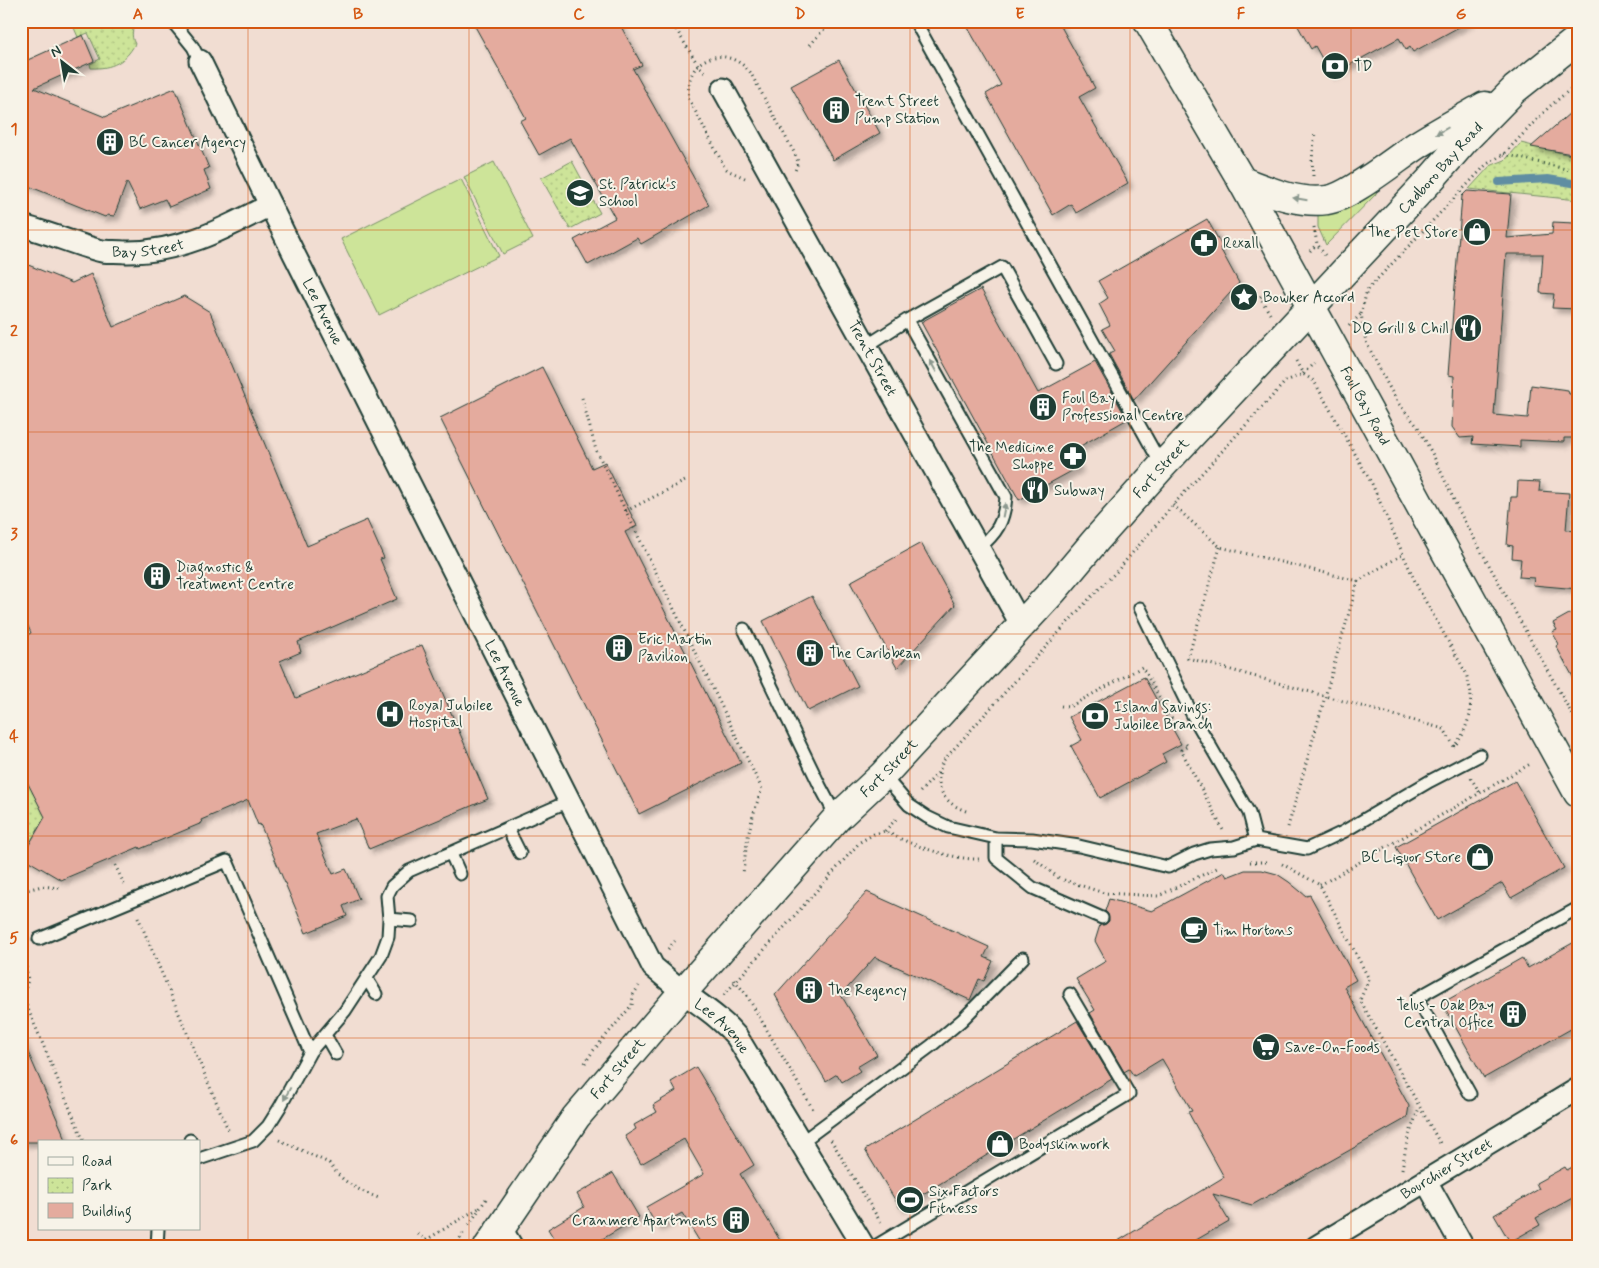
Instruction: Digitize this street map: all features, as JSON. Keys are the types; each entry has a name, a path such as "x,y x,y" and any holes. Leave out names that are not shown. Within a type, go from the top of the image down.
{"main road":[{"name":"Foul Bay Road","path":"1148,21 1242,180 1578,793"},
{"name":"Cadboro Bay Road","path":"1311,305 1515,89 1578,39"},
{"path":"1242,180 1279,195 1312,201 1329,200 1347,192 1416,146 1515,89"},
{"name":"Fort Street","path":"500,1240 576,1117 683,992 837,818 883,775 1022,626 1162,466 1311,305"}],"street":[{"name":"Lee Avenue","path":"200,62 653,967 727,1024 737,1037 864,1247"},
{"name":"Trent Street","path":"723,89 865,348 1022,626"},
{"name":"Bay Street","path":"21,226 104,251 140,252 176,246 209,236 270,205"},
{"name":"Bourchier Street","path":"1316,1247 1578,1090"},
{"path":"1426,1181 1463,1247"}],"lane":[{"path":"172,21 193,47 200,62"},
{"path":"915,21 1162,466"},
{"path":"865,348 908,320 1002,267 1056,364"},
{"path":"908,320 1006,497 1001,523 992,537 978,549"},
{"path":"1140,608 1193,716 1249,813 1256,840"},
{"path":"744,629 837,818"},
{"path":"883,775 909,804 927,818 948,827 996,838 1032,839 1080,846 1168,868 1194,854 1234,847 1256,840 1307,849 1343,832 1430,781 1480,756"},
{"path":"200,1159 253,1141 280,1107 310,1052 336,1023 368,979 381,956 388,937 387,896 392,886 409,871 569,801"},
{"path":"508,829 520,852"},
{"path":"996,838 996,858 1033,888 1102,918"},
{"path":"451,854 460,874"},
{"path":"39,939 227,861 310,1052"},
{"path":"1470,1094 1417,998 1578,908"},
{"path":"389,919 412,921"},
{"path":"800,1143 938,1040 962,1020 1023,958"},
{"path":"368,979 376,994"},
{"path":"874,1247 1129,1094 1070,994"},
{"path":"325,1035 336,1054"},
{"path":"157,1247 158,1230"}],"path":[{"path":"672,21 698,65"},
{"path":"810,44 831,21"},
{"path":"1578,83 1549,107 1504,154 1487,164 1368,290 1360,314 1366,342 1387,383 1398,403 1418,428 1435,459 1460,513 1578,725"},
{"path":"1504,154 1578,172"},
{"path":"972,813 959,808 944,798 939,787 938,772 943,761 1116,571 1172,505 1286,381 1303,374 1314,381 1372,484 1418,588 1466,673 1471,693 1470,716 1463,734 1454,747"},
{"path":"582,398 596,450 762,790 747,835 743,875"},
{"path":"626,511 687,480"},
{"path":"1172,505 1220,547 1358,581"},
{"path":"1220,547 1188,658 1444,729 1480,792"},
{"path":"1278,862 1358,581 1402,555"},
{"path":"1061,706 1069,707 1142,666 1174,722"},
{"path":"1183,738 1188,746 1181,750 1220,827 1234,847 1229,862"},
{"path":"1320,885 1554,750"},
{"path":"735,981 860,842 874,834 884,831 904,842 967,860 996,858"},
{"path":"1032,839 1030,856 1058,878 1104,893 1158,896 1229,862 1278,862 1320,885 1369,979 1360,1000 1452,1166"},
{"path":"115,864 230,1135 243,1129 247,1124 329,1163 352,1187 381,1199"},
{"path":"21,902 27,890 42,886 60,888"},
{"path":"21,948 24,954 28,980 23,997 83,1140"},
{"path":"1397,1199 1407,1141 1419,1107"},
{"path":"426,1240 480,1208"},
{"path":"418,1234 435,1247"}],"green space":[{"path":"71,21 136,21 132,35 135,44 122,60 112,66 91,68 90,64 100,59 88,33 78,37"},
{"path":"1521,143 1578,157 1578,200 1469,189 1490,166 1505,160"},
{"path":"572,161 600,213 570,229 541,178"},
{"path":"494,162 533,239 503,254 464,177"},
{"path":"461,179 499,256 379,315 341,239"},
{"path":"1376,190 1376,194 1326,245 1318,227 1318,208"},
{"path":"24,774 62,787 21,858 21,775"}],"building":[{"path":"472,21 618,21 642,65 633,69 709,205 641,244 637,238 588,265 574,240 615,218 570,138 539,155 520,121 526,118"},
{"path":"964,21 1058,21 1095,88 1079,97 1128,183 1076,213 1071,204 1053,215 986,94 1001,85"},
{"path":"1295,21 1470,21 1413,52 1410,47 1406,50 1399,38 1331,75 1315,46 1311,49"},
{"name":"BC Cancer Agency","path":"83,35 94,61 34,88 105,117 175,88 209,168 204,170 211,189 169,207 165,199 140,209 127,182 114,216 107,215 105,217 21,183 21,63"},
{"name":"Trent Street Pump Station","path":"839,60 880,133 833,160 791,86"},
{"path":"1578,106 1578,155 1531,147"},
{"path":"1467,191 1511,194 1507,238 1552,234 1553,222 1574,223 1574,227 1578,227 1578,309 1552,308 1554,294 1540,293 1543,254 1506,254 1494,415 1528,418 1531,385 1568,390 1569,394 1578,394 1578,438 1564,438 1564,442 1520,440 1520,447 1472,444 1473,437 1460,438 1452,427 1454,376 1448,375 1462,196"},
{"path":"1207,219 1239,283 1134,400 1109,354 1115,351 1102,329 1110,325 1099,304 1108,298 1098,281"},
{"name":"Diagnostic & Treatment Centre","path":"21,262 72,283 91,274 113,327 184,296 210,312 307,546 367,520 384,558 380,559 397,599 298,642 301,652 280,661 296,698 422,645 488,799 369,849 356,819 316,834 333,874 346,869 359,899 343,906 347,916 306,933 248,800 201,820 202,823 61,880 22,857 45,817 21,770 21,638 31,633 21,610"},
{"name":"Foul Bay Professional Centre","path":"981,289 1038,393 1095,362 1126,420 1070,452 1079,467 1019,500 921,322"},
{"name":"Eric Martin Pavilion","path":"542,367 592,468 605,462 637,526 625,532 741,763 639,814 440,418"},
{"path":"1518,481 1540,482 1539,491 1569,493 1566,530 1578,531 1578,589 1533,585 1534,578 1519,577 1521,559 1512,558 1513,546 1507,545 1511,497 1517,497"},
{"path":"921,543 955,605 897,668 850,582"},
{"name":"The Caribbean","path":"812,596 858,686 808,711 763,621"},
{"path":"1578,609 1578,686 1556,646 1559,644 1552,632 1557,630 1553,623"},
{"path":"1144,677 1181,744 1162,754 1166,762 1100,798 1071,746 1082,740 1069,717"},
{"name":"BC Liquor Store","path":"1515,781 1564,868 1511,898 1502,883 1437,920 1396,847"},
{"name":"Save-On-Foods","path":"1245,870 1262,870 1277,874 1306,896 1310,895 1356,980 1344,987 1409,1106 1407,1118 1252,1205 1213,1194 1229,1221 1184,1247 1108,1247 1224,1177 1188,1112 1192,1111 1162,1059 1134,1076 1129,1069 1124,1072 1090,1013 1095,1010 1076,979 1106,961 1095,941 1100,925 1106,924 1109,921 1108,914 1105,911 1109,899 1152,911 1224,872 1227,877"},
{"name":"The Regency","path":"867,892 989,947 984,957 993,961 984,981 979,979 970,1000 875,957 841,995 877,1055 857,1067 860,1071 842,1082 837,1074 826,1081 775,995"},
{"name":"Telus - Oak Bay Central Office","path":"1578,940 1578,1025 1484,1078 1442,1003 1522,958 1528,968"},
{"path":"1077,1021 1112,1079 900,1208 865,1150"},
{"path":"21,1036 66,1140 21,1142"},
{"path":"696,1067 754,1165 740,1174 784,1247 703,1247 682,1213 657,1227 646,1207 704,1174 684,1139 641,1164 625,1136 636,1129 634,1125 657,1112 653,1105 676,1091 671,1082"},
{"path":"1578,1164 1578,1195 1536,1218 1540,1225 1510,1242 1494,1215 1539,1189 1536,1183 1565,1167 1567,1170"},
{"path":"613,1173 639,1217 589,1247 559,1247 548,1229 584,1207 577,1194"}],"waterway":[{"path":"1499,182 1548,179 1578,184"}],"place":[{"name":"TD","path":"1335,66"},
{"name":"Trent Street Pump Station","path":"836,110"},
{"name":"BC Cancer Agency","path":"110,142"},
{"name":"St. Patrick's School","path":"580,193"},
{"name":"The Pet Store","path":"1477,232"},
{"name":"Rexall","path":"1204,243"},
{"name":"Bowker Accord","path":"1244,297"},
{"name":"DQ Grill & Chill","path":"1468,328"},
{"name":"Foul Bay Professional Centre","path":"1043,407"},
{"name":"The Medicine Shoppe","path":"1073,456"},
{"name":"Subway","path":"1035,490"},
{"name":"Diagnostic & Treatment Centre","path":"157,576"},
{"name":"Eric Martin Pavilion","path":"619,648"},
{"name":"The Caribbean","path":"810,653"},
{"name":"Royal Jubilee Hospital","path":"390,714"},
{"name":"Island Savings: Jubilee Branch","path":"1095,716"},
{"name":"BC Liquor Store","path":"1480,857"},
{"name":"Tim Hortons","path":"1194,930"},
{"name":"The Regency","path":"809,990"},
{"name":"Telus - Oak Bay Central Office","path":"1513,1014"},
{"name":"Save-On-Foods","path":"1266,1047"},
{"name":"Bodyskinwork","path":"1000,1144"},
{"name":"Six Factors Fitness","path":"910,1200"},
{"name":"Cranmere Apartments","path":"736,1220"}]}
